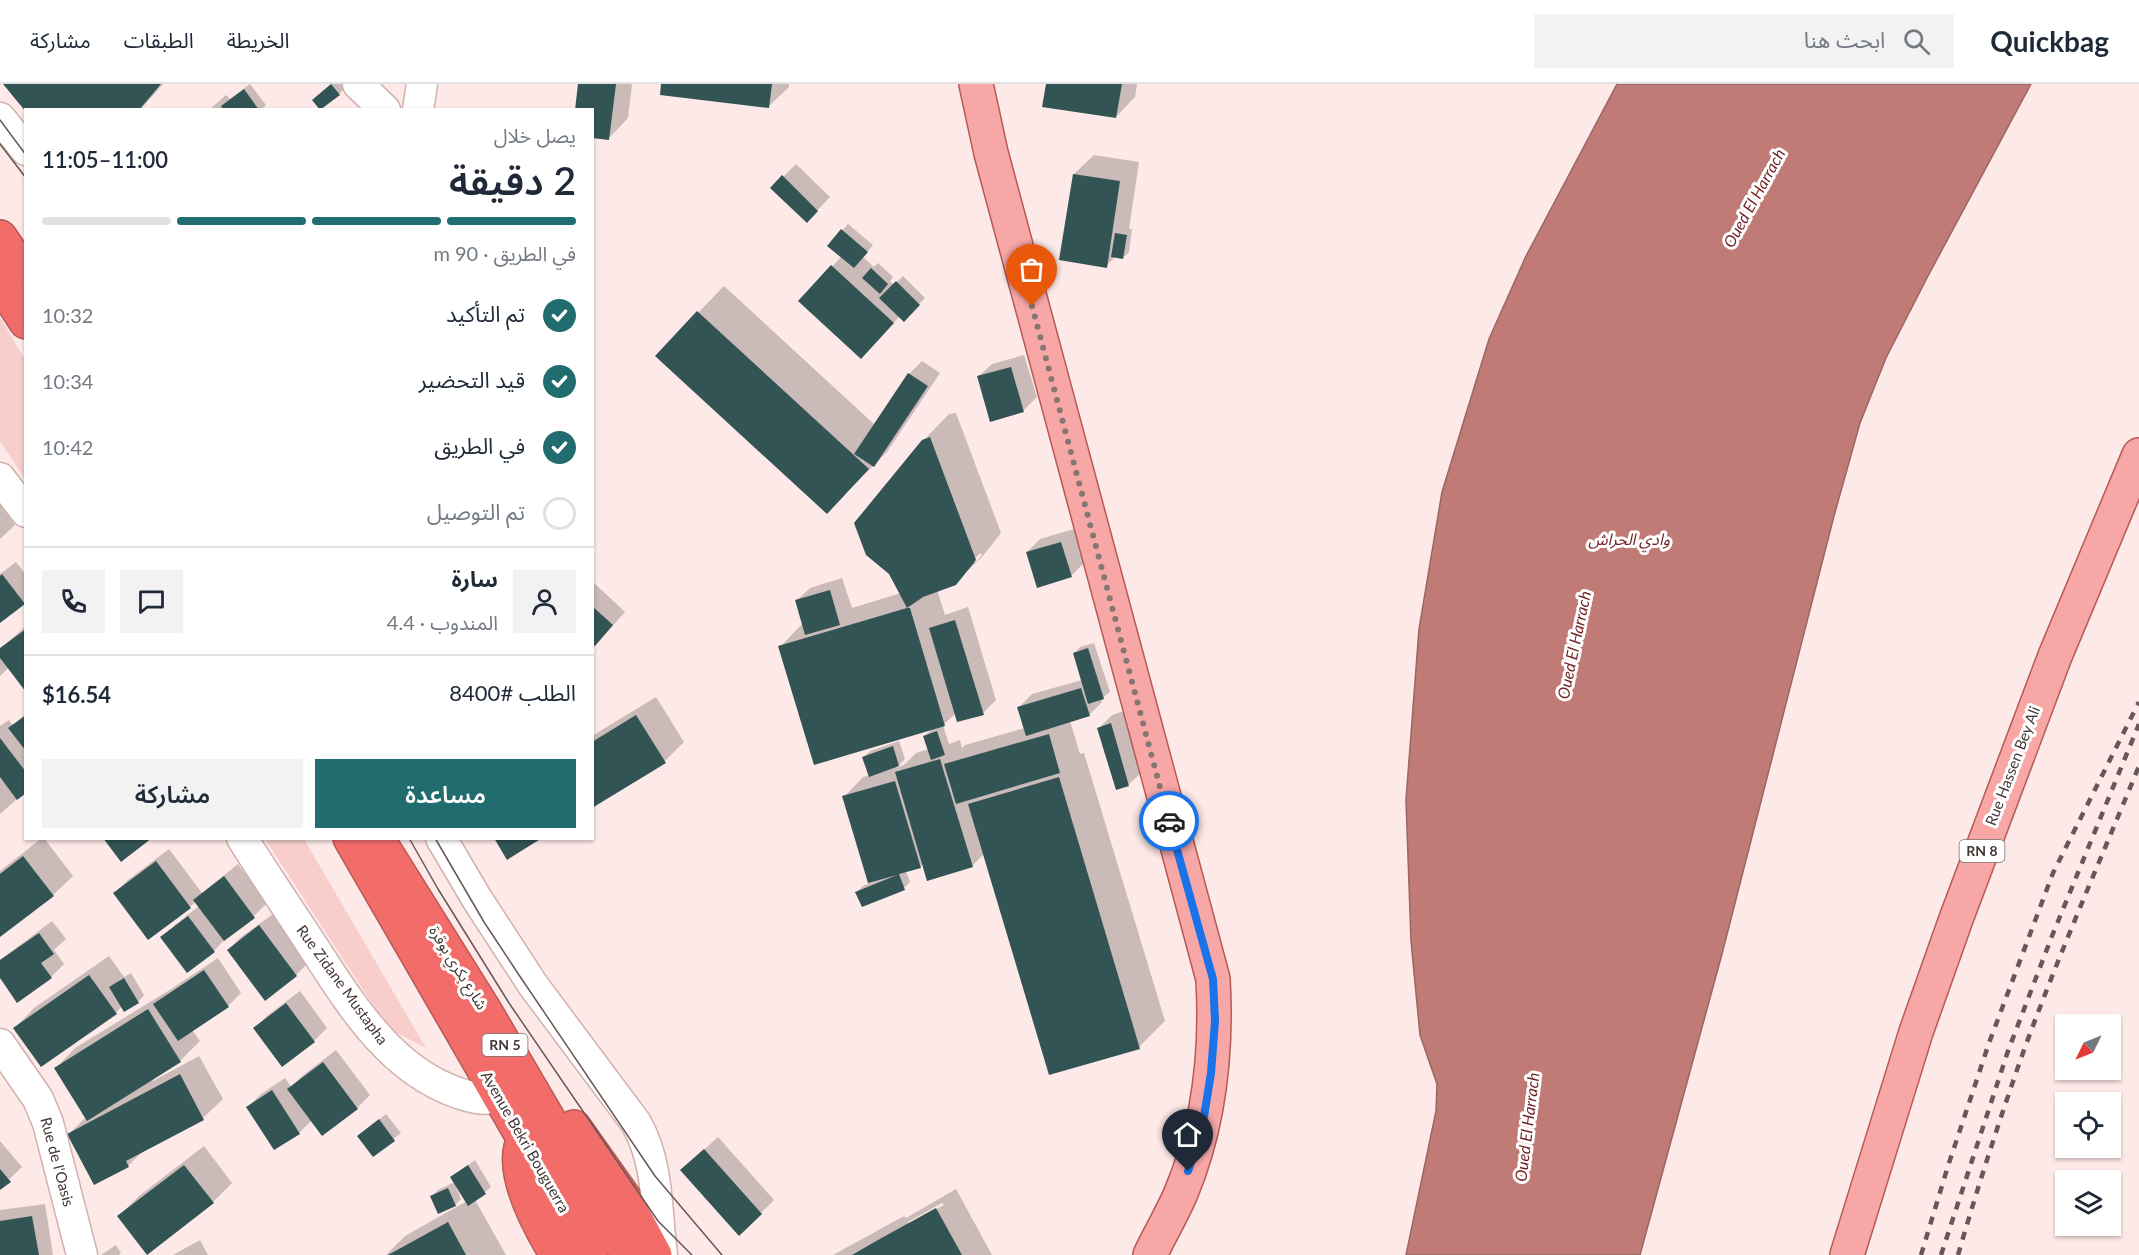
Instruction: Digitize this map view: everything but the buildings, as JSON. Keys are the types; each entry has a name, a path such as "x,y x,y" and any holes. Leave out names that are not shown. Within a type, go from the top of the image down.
{"highway":[{"path":"0,237 24,272"},
{"path":"0,282 24,319"},
{"name":"شارع بكري بوقرة","path":"351,840 628,1255"},
{"name":"شارع بكري بوقرة","path":"379,840 473,1020"},
{"path":"473,1020 517,1047 625,1199 655,1255"},
{"name":"Avenue Bekri Bouguerra","path":"473,1020 485,1097 523,1140 591,1255"},
{"path":"523,1140 520,1153 521,1172 531,1204 557,1255"}],"main road":[{"path":"976,84 991,153 1213,979 1215,1021 1211,1073 1202,1129 1182,1192 1150,1255"},
{"name":"Rue Hassen Bey Ali","path":"1847,1255 1916,1032 1956,919 2055,656 2139,455"}],"street":[{"path":"358,84 383,108"},
{"path":"418,108 422,84"},
{"path":"0,118 24,148"},
{"path":"0,478 24,509"},
{"name":"Rue Zidane Mustapha","path":"243,840 336,981 376,1035 405,1064 427,1078 448,1089 485,1097"},
{"path":"442,840 477,899 533,985 636,1124 646,1141 655,1176 662,1255"},
{"name":"Rue de l'Oasis","path":"0,1044 38,1099 48,1123 82,1255"}],"shaded area":[{"path":"0,317 24,358 24,477 0,441"},
{"path":"266,840 305,840 426,1048 388,1028"}],"water":[{"name":"وادي الحراش","path":"1617,84 2031,84 1886,358 1860,423 1722,954 1640,1255 1406,1255 1436,1111 1437,1084 1420,1035 1411,941 1406,800 1419,629 1442,492 1489,339 1526,256"}],"tram line":[{"path":"0,120 24,152"},
{"path":"0,144 24,175"},
{"path":"410,840 509,1003 658,1221 692,1255"},
{"path":"436,840 484,922 655,1176 722,1255"}],"railway":[{"path":"1921,1255 1989,1043 2053,873 2139,702"},
{"path":"1941,1255 2008,1051 2052,936 2139,724"},
{"path":"1958,1255 2037,1014 2139,766"}],"way so far":[{"path":"1032,306 1169,821"}],"route":[{"path":"1169,821 1213,979 1215,1021 1211,1073 1202,1129 1188,1171"}],"water label":[{"name":"Oued El Harrach","path":"1754,198"},
{"name":"Oued El Harrach","path":"1574,645"},
{"name":"Oued El Harrach","path":"1527,1127"}]}
